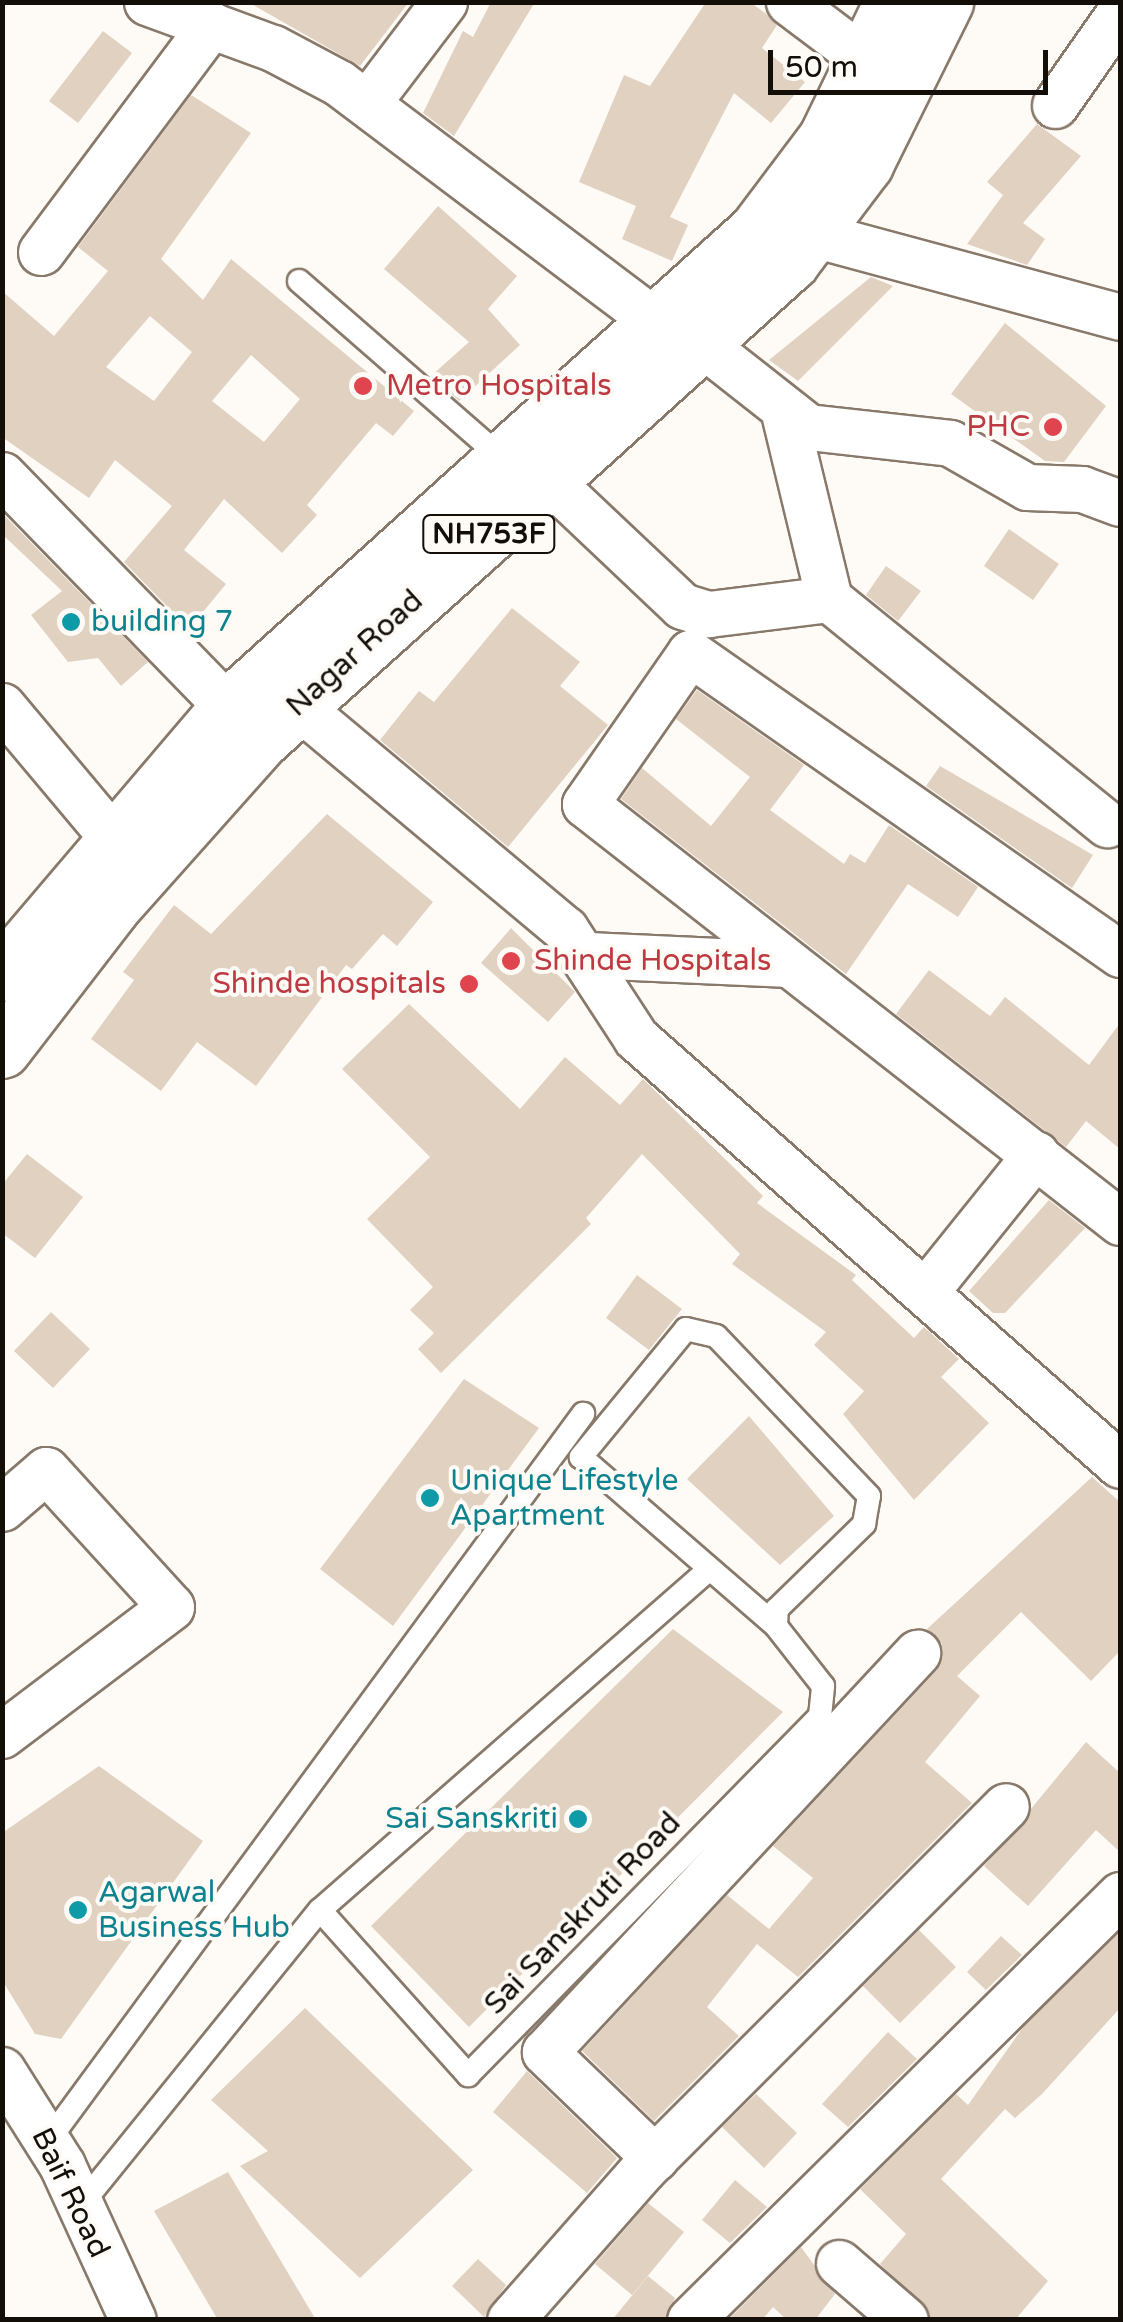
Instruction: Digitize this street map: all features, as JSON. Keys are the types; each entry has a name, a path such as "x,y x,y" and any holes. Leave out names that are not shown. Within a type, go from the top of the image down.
{"highway":[{"name":"Nagar Road","path":"683,336 826,138 892,2"},
{"name":"Nagar Road","path":"2,973 112,837 228,707 527,471 683,336 813,234 866,164 945,2"},
{"name":"Nagar Road","path":"2,1050 112,907 298,706 527,471"}],"street":[{"path":"147,2 273,48 368,102 683,336 785,417 950,443 1028,487 1082,489 1120,502"},
{"path":"368,102 444,2"},
{"path":"789,2 866,60"},
{"path":"1055,105 1120,12"},
{"path":"41,252 211,25"},
{"path":"813,234 1120,317"},
{"path":"785,417 829,599 1107,824"},
{"path":"527,471 682,606 708,614 829,599"},
{"path":"2,476 228,707"},
{"path":"1120,954 690,654 585,804 1120,1222"},
{"path":"2,706 112,837"},
{"path":"298,706 588,955 636,1038 1120,1465"},
{"path":"588,955 789,964"},
{"path":"925,1292 1036,1154"},
{"path":"2,1508 46,1470 172,1607 2,1735"},
{"path":"655,2158 545,2052 917,1653"},
{"path":"510,2320 655,2158 1006,1806"},
{"path":"690,2320 1120,1894"},
{"name":"Baif Road","path":"2,2070 48,2142 133,2320"},
{"path":"839,2263 905,2320"}],"lane":[{"path":"298,281 527,471"},
{"name":"Sai Sanskruti Road","path":"320,1910 468,2075 820,1716 823,1686 776,1626 705,1574 581,1457 670,1342 704,1328 869,1496 864,1524 788,1592 776,1626"},
{"path":"48,2142 583,1414"},
{"path":"80,2206 320,1910 705,1574"}],"building":[{"path":"248,2 409,2 360,66"},
{"path":"491,2 535,2 454,136 423,113 463,31 473,37"},
{"path":"706,2 750,2 765,13 777,25 762,48 805,82 771,123 734,93 670,217 688,225 672,261 622,239 636,206 579,182 624,75 650,86"},
{"path":"103,31 132,53 78,123 49,101"},
{"path":"191,95 251,133 161,259 203,300 231,259 414,411 393,436 376,423 307,505 317,515 282,553 224,499 184,550 226,584 189,629 124,562 172,506 115,460 89,498 2,437 2,291 54,336 108,271 78,247","holes":["150,316 192,352 154,401 106,367","251,355 300,399 264,442 212,401"]},
{"path":"1037,124 1081,156 1023,223 1045,239 1027,265 967,244 1003,195 987,182"},
{"path":"438,206 517,276 488,309 520,345 459,401 431,376 469,342 384,269"},
{"path":"871,277 893,286 798,381 769,360"},
{"path":"1005,323 1106,406 1064,462 1045,461 951,394"},
{"name":"building 7","path":"2,513 148,662 121,686 98,658 68,662 31,615 62,591 2,534"},
{"path":"1009,529 1059,564 1033,600 984,566"},
{"path":"886,566 921,591 898,621 866,595"},
{"path":"512,608 580,662 560,686 608,725 508,847 380,740 419,691 434,702"},
{"path":"697,690 804,765 770,810 844,864 850,854 865,863 889,825 978,887 958,917 908,884 846,974 621,799 642,768 711,826 750,777 676,719"},
{"path":"940,766 1093,855 1072,888 926,786"},
{"path":"327,814 433,902 397,946 383,934 352,969 346,965 256,1086 197,1042 161,1091 91,1039 134,980 123,972 174,905 211,934"},
{"path":"511,928 575,992 548,1022 481,963"},
{"path":"929,970 990,1016 1005,997 1089,1065 1120,1023 1120,1149 1086,1121 1066,1147 896,1014"},
{"path":"409,1004 520,1109 565,1057 620,1105 643,1079 763,1196 757,1203 856,1275 852,1280 914,1338 924,1327 959,1359 941,1377 989,1423 914,1500 843,1414 864,1391 814,1345 826,1332 732,1264 740,1254 642,1154 586,1218 591,1224 441,1373 418,1349 434,1333 410,1310 433,1287 367,1219 430,1157 342,1069"},
{"path":"27,1154 83,1197 35,1258 2,1233 2,1185"},
{"path":"1049,1200 1085,1228 1005,1313 993,1313 969,1291"},
{"path":"637,1275 682,1309 649,1350 606,1318"},
{"path":"51,1312 90,1349 53,1388 14,1351"},
{"name":"Unique Lifestyle Apartment","path":"464,1379 539,1428 393,1626 320,1569"},
{"path":"749,1416 834,1516 780,1565 687,1479"},
{"path":"1092,1477 1120,1502 1120,1651 1091,1681 1021,1612 957,1676 980,1696 925,1762 972,1803 798,1977 757,1944 707,2007 739,2036 654,2121 582,2051 727,1895 769,1929 813,1878 773,1846 937,1670 942,1644 927,1629"},
{"name":"Sai Sanskriti","path":"673,1629 783,1712 469,2027 371,1926"},
{"path":"1086,1742 1120,1773 1120,1852 1096,1830 1028,1906 984,1866"},
{"name":"Agarwal Business Hub","path":"99,1766 203,1841 61,2039 35,2034 2,1980 2,1833"},
{"path":"919,1930 956,1967 900,2023 863,1986"},
{"path":"1120,1931 1120,2008 1042,2094 1015,2118 1005,2109 941,2179 1048,2281 1015,2320 931,2320 880,2264 906,2234 860,2189 956,2094 968,2105 1024,2026"},
{"path":"1001,1936 1022,1955 986,1990 967,1972"},
{"path":"305,2008 473,2170 360,2278 240,2166 268,2151 211,2100"},
{"path":"888,2032 917,2059 848,2127 822,2104"},
{"path":"527,2071 617,2158 587,2193 493,2112"},
{"path":"756,2094 797,2133 764,2168 722,2127"},
{"path":"228,2172 316,2320 218,2320 154,2211"},
{"path":"735,2180 767,2207 730,2243 702,2220"},
{"path":"648,2203 684,2232 632,2295 595,2264"},
{"path":"801,2247 835,2294 815,2320 787,2320 773,2307 762,2320 728,2320"},
{"path":"478,2259 506,2285 484,2317 452,2286"},
{"path":"648,2276 675,2298 665,2320 612,2320"}],"place":[{"name":"Metro Hospitals","path":"363,386"},
{"name":"PHC","path":"1053,427"},
{"name":"building 7","path":"71,622"},
{"name":"Shinde Hospitals","path":"511,961"},
{"name":"Shinde hospitals","path":"469,984"},
{"name":"Unique Lifestyle Apartment","path":"430,1498"},
{"name":"Sai Sanskriti","path":"578,1819"},
{"name":"Agarwal Business Hub","path":"78,1910"}]}
